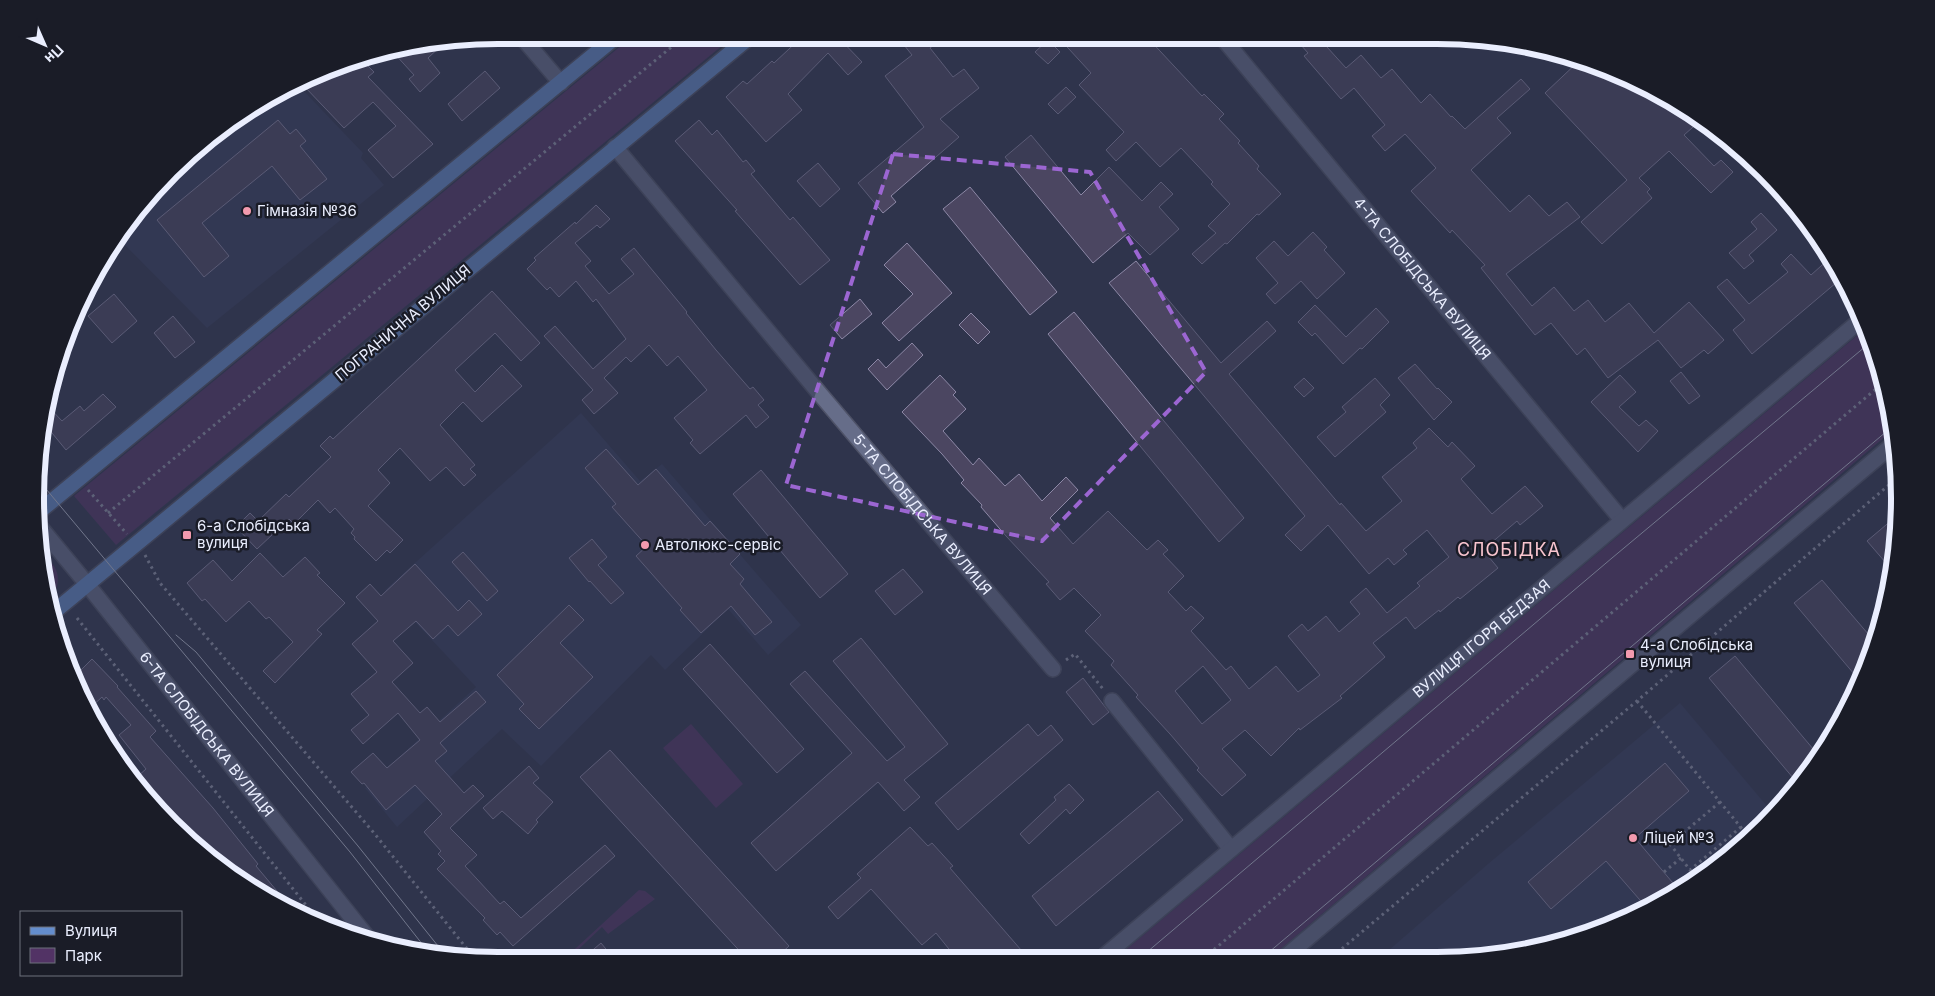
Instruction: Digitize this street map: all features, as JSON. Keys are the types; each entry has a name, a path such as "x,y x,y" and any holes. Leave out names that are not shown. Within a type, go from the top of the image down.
{"main road":[{"path":"44,506 607,44"},
{"name":"ПОГРАНИЧНА ВУЛИЦЯ","path":"57,609 741,44"}],"street":[{"path":"528,44 561,83"},
{"name":"4-ТА СЛОБІДСЬКА ВУЛИЦЯ","path":"1229,44 1622,520"},
{"name":"5-ТА СЛОБІДСЬКА ВУЛИЦЯ","path":"615,147 808,380 1053,669"},
{"name":"ВУЛИЦЯ ІГОРЯ БЕДЗАЯ","path":"1109,952 1857,323"},
{"path":"1296,952 1888,449"},
{"name":"6-ТА СЛОБІДСЬКА ВУЛИЦЯ","path":"46,534 363,931"},
{"path":"1112,701 1231,849"}],"path":[{"path":"108,513 675,44"},
{"path":"1211,952 1878,387"},
{"path":"1339,952 1637,701 1891,484"},
{"path":"86,488 127,534"},
{"path":"145,554 160,583 374,833 469,951"},
{"path":"52,586 55,590"},
{"path":"78,618 311,912"},
{"path":"1053,669 1075,654 1112,701"},
{"path":"1637,701 1745,832"},
{"path":"1720,802 1670,844 1690,870 1741,827"},
{"path":"1664,872 1681,858"}],"highlighted area":[{"path":"893,154 1090,172 1206,372 1042,541 786,485"}],"shaded area":[{"name":"Гімназія №36","path":"302,89 363,153 361,158 384,185 207,328 122,243 156,198 198,156 246,120"},
{"path":"581,413 640,481 662,464 801,625 768,655 728,609 665,670 651,655 541,766 502,729 397,827 365,788 476,687 385,590"},
{"name":"Ліцей №3","path":"1680,703 1769,808 1737,840 1689,876 1611,918 1555,937 1526,944 1467,951 1387,952 1488,864"}],"green space":[{"path":"623,44 724,44 116,545 74,496"},
{"path":"1860,333 1876,380 1887,435 1277,952 1123,952"},
{"path":"48,559 57,572 58,584 54,595"},
{"path":"691,724 743,784 716,808 663,748"},
{"path":"639,890 645,891 655,899 608,934 602,927 575,952 572,952"}],"building":[{"path":"794,44 845,44 862,62 848,75 828,53 788,94 802,110 766,142 726,97 743,81 747,84 772,61 774,63"},
{"path":"903,44 935,44 930,48 953,77 964,69 979,88 940,119 959,137 891,196 896,202 883,213 858,183 924,127 885,76 912,55"},
{"path":"1044,44 1052,44 1060,52 1048,64 1035,52"},
{"path":"1064,44 1153,44 1202,96 1204,94 1224,114 1219,119 1240,141 1238,143 1259,166 1257,169 1281,194 1259,215 1257,214 1227,244 1225,243 1202,264 1192,254 1216,233 1208,226 1230,204 1211,184 1213,182 1181,148 1160,167 1136,142 1116,161 1106,150 1124,132 1079,85 1091,73"},
{"path":"1300,44 1324,44 1346,68 1361,55 1381,78 1392,69 1421,103 1430,94 1465,129 1521,79 1530,89 1497,118 1511,133 1471,170 1510,212 1529,195 1549,216 1567,202 1580,217 1506,274 1532,306 1554,287 1574,311 1588,300 1605,322 1629,303 1654,333 1689,302 1724,340 1708,354 1704,350 1681,368 1658,340 1608,378 1585,348 1577,355 1551,323 1535,335 1481,268 1485,265 1452,230 1450,233 1411,191 1436,168 1405,134 1385,151 1372,136 1385,125 1354,88 1341,99 1304,56 1308,53"},
{"path":"439,48 428,58 440,73 420,92 409,79 414,75 396,55"},
{"path":"366,64 374,72 368,77 433,144 393,178 368,150 396,126 373,102 344,128 305,87 324,78"},
{"path":"1574,65 1611,78 1664,105 1696,125 1684,135 1714,166 1721,160 1733,172 1711,193 1669,151 1639,178 1650,189 1647,192 1652,198 1602,244 1581,222 1627,180 1545,93"},
{"path":"485,71 500,88 462,121 448,104"},
{"path":"1066,87 1076,97 1058,114 1048,104"},
{"path":"278,120 290,134 296,129 306,141 300,146 327,179 300,200 272,166 202,223 229,256 204,277 157,220"},
{"path":"699,120 712,135 717,130 743,162 746,160 755,171 751,174 790,220 793,217 830,260 800,285 735,211 737,210 675,141"},
{"path":"1031,135 1081,195 1109,167 1142,201 1161,182 1173,194 1159,207 1179,229 1150,255 1128,233 1093,263 1005,157"},
{"path":"818,163 840,189 820,207 797,181"},
{"path":"970,187 1057,292 1030,315 943,209"},
{"path":"596,205 610,219 600,228 597,225 575,243 591,261 585,266 609,294 634,274 621,259 634,248 716,350 750,389 753,387 764,400 758,405 769,417 756,428 746,415 700,454 690,443 693,440 674,418 707,390 678,356 667,366 649,345 631,362 626,357 604,378 618,393 594,414 582,400 593,390 544,336 555,326 593,369 626,339 596,299 593,302 576,281 559,297 550,287 547,290 527,269 536,260 534,258"},
{"path":"1761,213 1777,230 1749,255 1754,261 1744,269 1729,253 1757,229 1751,222"},
{"path":"1313,232 1327,247 1324,250 1345,273 1317,299 1301,281 1275,304 1266,294 1278,283 1256,258 1274,241 1288,256"},
{"path":"907,243 952,293 899,341 882,323 913,294 884,265"},
{"path":"1791,254 1811,275 1825,262 1836,283 1752,354 1733,330 1745,320 1717,287 1727,279 1749,304 1788,272 1781,264"},
{"path":"1136,261 1221,363 1267,321 1276,331 1229,374 1340,505 1341,503 1366,531 1402,501 1382,477 1417,448 1413,443 1429,428 1448,447 1452,442 1475,466 1461,479 1492,514 1525,486 1543,506 1520,525 1517,521 1483,550 1498,568 1460,599 1458,597 1415,629 1406,617 1373,643 1385,657 1340,696 1342,698 1300,730 1299,728 1271,756 1245,730 1222,749 1246,775 1222,796 1197,770 1199,768 1136,697 1138,695 1111,665 1114,661 1085,631 1101,615 1074,588 1060,600 1046,584 1049,582 1006,536 981,507 982,505 961,483 964,480 902,412 940,375 956,392 953,395 966,409 943,431 973,465 979,458 1005,486 1019,474 1042,501 1066,477 1078,490 1050,518 1073,544 1108,511 1147,550 1158,540 1168,550 1163,554 1184,576 1168,592 1186,611 1191,606 1204,618 1191,631 1226,670 1231,666 1249,689 1276,666 1298,692 1320,675 1288,636 1302,624 1308,631 1326,616 1339,632 1360,614 1350,602 1366,588 1387,613 1420,586 1417,583 1449,557 1427,530 1403,550 1407,554 1394,565 1388,558 1369,574 1328,525 1301,551 1285,535 1305,516 1109,283","holes":["1203,666 1231,700 1202,724 1175,691"]},
{"path":"492,291 540,343 521,361 495,333 455,370 475,392 502,365 522,386 482,422 463,402 440,425 475,465 470,469 476,475 464,486 446,467 430,481 400,448 378,470 390,483 368,506 403,540 390,553 387,550 376,561 354,539 355,537 351,533 354,529 335,508 330,513 318,500 294,524 289,519 257,549 236,527 250,513 258,521 286,494 289,497 331,457 320,446 330,436 333,439"},
{"path":"114,294 137,321 112,343 88,316"},
{"path":"860,299 872,314 842,339 830,325"},
{"path":"1315,305 1346,337 1376,308 1389,322 1362,349 1360,348 1343,364 1315,333 1312,336 1298,322"},
{"path":"1074,312 1244,518 1219,542 1048,334"},
{"path":"971,313 990,332 978,344 959,325"},
{"path":"173,316 195,342 175,358 154,333"},
{"path":"912,343 923,355 887,390 868,369 878,359 886,368"},
{"path":"1415,364 1437,389 1452,402 1434,420 1398,378"},
{"path":"1681,372 1700,396 1689,404 1670,381"},
{"path":"1620,375 1636,392 1619,407 1639,426 1646,420 1658,431 1638,452 1591,402"},
{"path":"1304,378 1314,388 1304,397 1294,387"},
{"path":"1375,378 1390,395 1380,405 1386,412 1335,457 1317,437 1346,412 1342,407"},
{"path":"103,394 116,407 66,450 49,430 52,410 62,421 80,406 84,411"},
{"path":"606,449 638,485 656,469 705,526 710,521 740,554 730,564 744,579 740,584 772,622 755,635 731,606 701,633 680,610 682,608 636,556 647,546 612,507 616,504 585,468"},
{"path":"761,470 848,574 820,598 733,494"},
{"path":"1890,521 1886,563 1867,541"},
{"path":"592,539 607,557 598,565 624,593 611,604 569,558"},
{"path":"463,552 498,591 487,601 452,562"},
{"path":"260,553 283,577 305,557 320,573 317,575 345,603 317,630 322,634 275,683 263,671 293,642 269,617 266,619 249,601 226,622 205,599 202,601 187,583 213,560 232,581"},
{"path":"415,564 458,611 469,600 482,614 458,636 448,625 433,639 416,621 393,641 413,663 392,682 420,713 427,707 440,722 476,691 486,702 440,743 447,751 435,761 464,793 473,785 484,796 450,828 477,855 465,866 500,904 504,901 521,918 605,845 615,856 513,946 500,932 497,935 483,920 485,918 437,869 445,861 438,854 441,851 424,832 442,814 415,785 386,810 364,783 362,784 351,772 373,753 387,768 420,740 398,713 363,744 351,730 369,715 351,694 377,672 352,644 378,621 356,597 370,584 381,596"},
{"path":"903,569 923,592 895,615 875,591"},
{"path":"1822,580 1870,636 1855,675 1794,603"},
{"path":"569,605 584,620 560,643 593,677 539,729 519,709 524,704 497,675"},
{"path":"861,638 948,744 904,780 920,797 904,811 878,782 776,871 751,843 852,753 790,684 805,671 887,761 905,747 833,661"},
{"path":"710,644 804,749 777,773 683,669"},
{"path":"1735,656 1815,751 1794,779 1709,678"},
{"path":"92,659 118,686 156,731 150,737 213,808 258,864 256,866 282,897 246,876 221,858 198,840 160,802 138,776 146,769 119,735 131,725 106,697 104,700 102,697 94,704 78,673"},
{"path":"1083,678 1109,712 1093,725 1066,692"},
{"path":"1028,724 1038,736 1051,725 1063,740 958,830 935,803"},
{"path":"610,750 789,946 783,952 741,952 580,777"},
{"path":"1665,763 1689,791 1635,838 1674,885 1664,891 1642,903 1606,861 1551,909 1528,882"},
{"path":"529,766 539,778 533,783 553,802 536,820 538,822 528,834 502,811 493,819 483,808"},
{"path":"1069,784 1084,800 1070,814 1066,809 1029,844 1020,834 1056,800 1054,797"},
{"path":"1158,791 1183,820 1056,926 1032,896"},
{"path":"910,827 928,846 932,843 953,866 950,868 1023,952 951,952 936,933 922,945 871,889 838,919 828,907 861,878 857,874"},
{"path":"601,943 608,952 590,952"}],"tram line":[{"path":"1147,952 1612,558 1865,347"},
{"path":"1269,952 1886,432"},
{"path":"44,487 350,852 424,946"},
{"path":"176,635 196,652 358,846 440,948"}],"place":[{"name":"Гімназія №36","path":"247,211"},
{"name":"6-а Слобідська вулиця","path":"187,535"},
{"name":"Автолюкс-сервіс","path":"645,545"},
{"name":"4-а Слобідська вулиця","path":"1630,654"},
{"name":"Ліцей №3","path":"1633,838"}],"district":[{"name":"СЛОБІДКА","path":"1509,550"}]}
